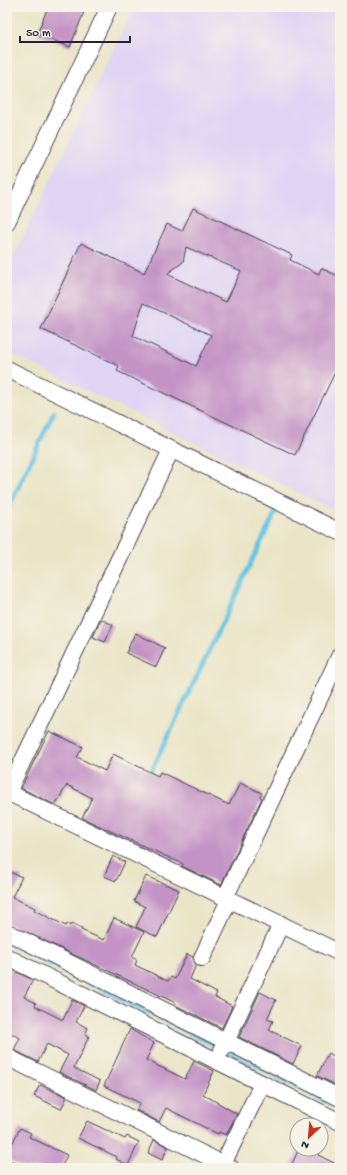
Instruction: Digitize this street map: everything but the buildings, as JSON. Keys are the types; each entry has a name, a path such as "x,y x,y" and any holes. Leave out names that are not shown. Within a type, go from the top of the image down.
{"street":[{"path":"7,222 109,7"},
{"path":"7,369 340,532"},
{"path":"171,450 8,792 340,953"},
{"path":"202,958 227,899 340,655"},
{"path":"222,1050 281,924"},
{"path":"7,932 222,1050 262,1084 340,1122"},
{"path":"7,957 222,1050 340,1098"},
{"path":"7,1057 227,1166 262,1084"}],"shaded area":[{"path":"134,7 340,7 340,513 7,352 7,270"}],"waterway":[{"path":"7,511 54,412"},
{"path":"148,778 276,511"},
{"path":"7,942 340,1108"}]}
